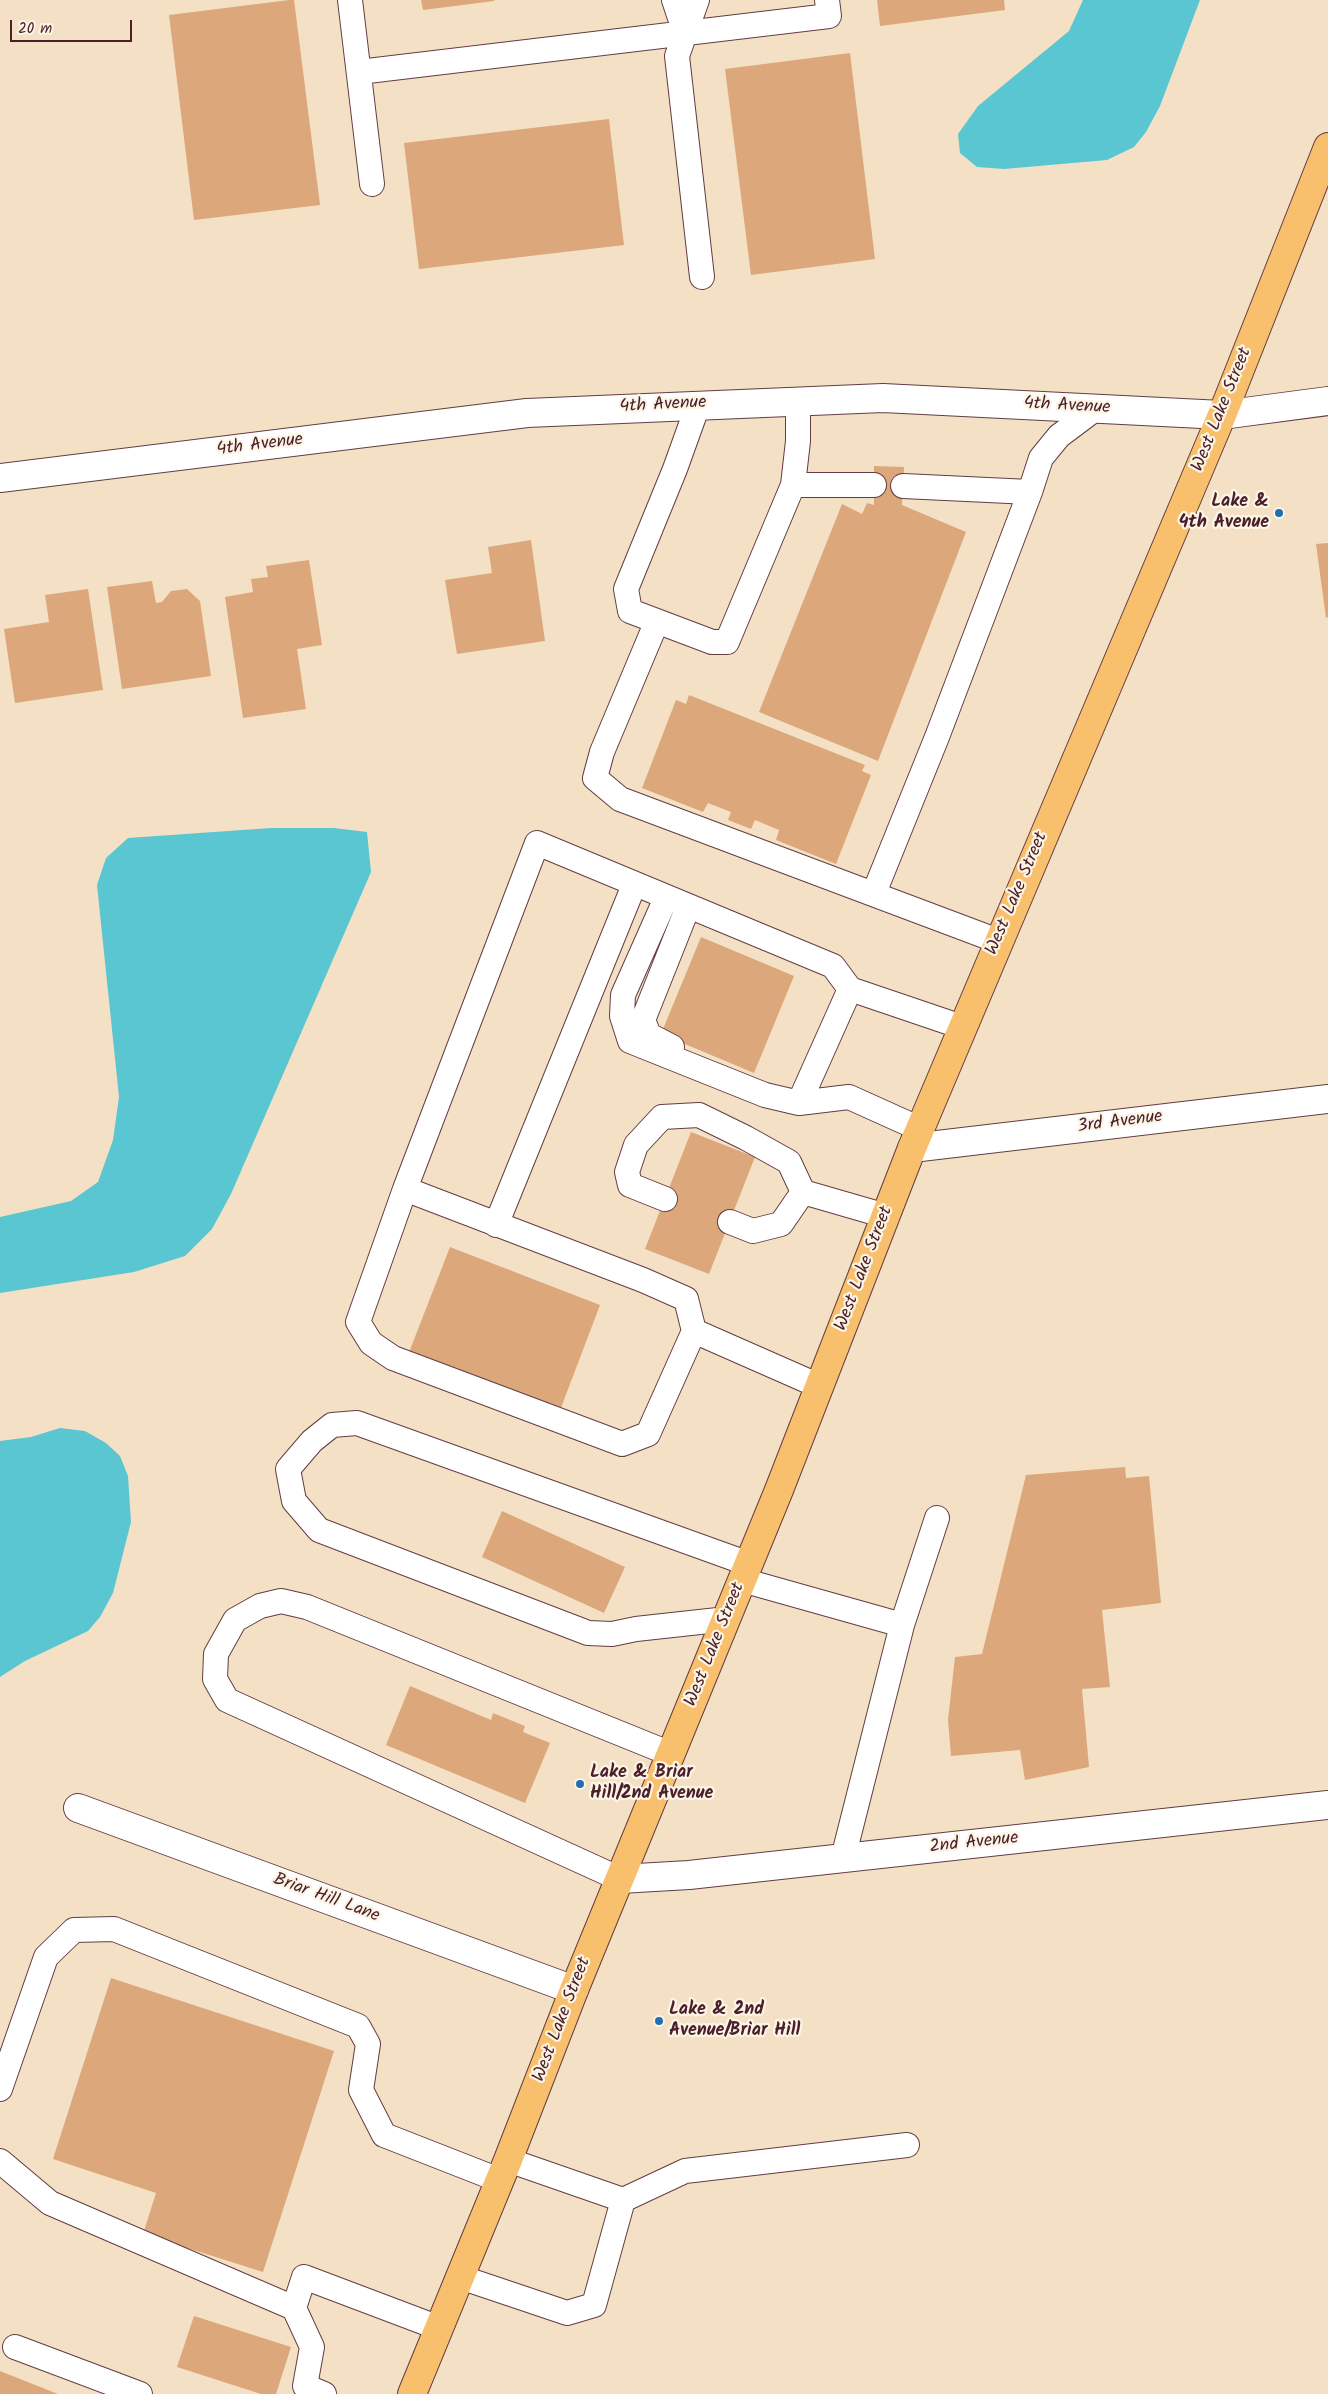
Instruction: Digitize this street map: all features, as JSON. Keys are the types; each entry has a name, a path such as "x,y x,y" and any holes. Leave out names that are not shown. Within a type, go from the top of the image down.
{"main road":[{"name":"West Lake Street","path":"419,2393 439,2328 504,2170 574,1990 746,1572 916,1138 1321,183 1328,147"}],"street":[{"name":"4th Avenue","path":"0,478 527,413 883,398 1222,415 1328,401"},
{"name":"3rd Avenue","path":"916,1138 1328,1099"},
{"name":"2nd Avenue","path":"620,1879 689,1875 1328,1805"},
{"name":"Briar Hill Lane","path":"78,1808 574,1990"}],"lane":[{"path":"350,0 372,184"},
{"path":"674,0 685,33"},
{"path":"697,0 677,56 702,277"},
{"path":"359,72 829,16 827,0"},
{"path":"698,405 675,469 626,589 630,611 712,642 727,642 793,485 798,441 798,401"},
{"path":"874,893 937,737 1030,492 1041,458 1059,436 1094,409"},
{"path":"793,485 874,485"},
{"path":"903,486 1030,492"},
{"path":"657,621 602,752 595,778 620,798 998,941"},
{"path":"405,1189 643,1280 686,1299 694,1330 648,1434 622,1444 393,1358 371,1343 358,1322 405,1189 537,843 677,903 833,966 850,989 962,1027"},
{"path":"496,1225 634,885"},
{"path":"677,903 623,995 622,1016 630,1041 764,1095 799,1103 850,1097 916,1138"},
{"path":"799,1103 850,989"},
{"path":"665,1199 630,1186 627,1172 636,1145 662,1117 699,1115 789,1162 803,1192 886,1216"},
{"path":"730,1222 753,1231 781,1224 803,1192"},
{"path":"694,1330 819,1386"},
{"path":"726,1619 636,1629 612,1634 588,1633 319,1530 294,1501 288,1469 312,1441 332,1425 357,1423 746,1572 902,1625"},
{"path":"843,1858 902,1625 937,1518"},
{"path":"620,1879 227,1700 215,1679 216,1654 235,1620 260,1606 281,1601 307,1607 671,1754"},
{"path":"0,2089 46,1957 74,1930 114,1929 358,2026 368,2044 361,2090 384,2135 504,2170 623,2200 685,2171 907,2146"},
{"path":"0,2161 50,2203 294,2308 312,2347 309,2391"},
{"path":"460,2277 567,2312 594,2305 623,2200"},
{"path":"294,2308 304,2277 439,2328"},
{"path":"16,2347 140,2394"}],"water":[{"path":"1083,0 1200,0 1160,106 1146,132 1134,147 1107,160 1004,169 977,167 960,153 958,134 978,106 1069,31"},
{"path":"271,828 334,828 367,832 371,872 231,1194 212,1229 185,1256 134,1272 0,1293 0,1217 71,1201 98,1182 113,1140 119,1097 97,885 106,858 128,838"},
{"path":"60,1428 85,1431 106,1443 120,1456 128,1476 131,1522 113,1593 100,1617 88,1631 25,1661 0,1677 0,1441 31,1437"}],"building":[{"path":"294,0 320,205 194,220 169,15"},
{"path":"421,0 494,0 494,1 423,10"},
{"path":"877,0 1004,0 1005,10 880,26"},
{"path":"850,53 875,259 751,275 725,69"},
{"path":"609,119 624,245 419,269 404,143"},
{"path":"874,466 904,467 902,505 966,532 878,761 759,712 842,504 862,514 867,503 874,505"},
{"path":"531,540 545,641 457,654 445,580 492,573 488,547"},
{"path":"1328,543 1328,617 1326,618 1316,544"},
{"path":"309,560 322,645 297,649 306,709 243,718 225,597 253,592 251,579 268,577 266,566"},
{"path":"152,581 156,603 162,602 171,591 187,589 200,601 211,676 122,689 107,587"},
{"path":"88,589 103,690 15,703 4,629 49,622 45,595"},
{"path":"689,695 865,765 862,771 871,775 836,864 776,840 779,830 755,820 751,829 728,820 731,812 708,803 703,812 642,788 676,700 686,704"},
{"path":"701,937 794,976 754,1073 661,1034"},
{"path":"691,1132 755,1157 709,1274 645,1249"},
{"path":"450,1247 600,1305 559,1413 408,1355"},
{"path":"1125,1467 1126,1478 1149,1476 1161,1603 1102,1610 1110,1687 1082,1689 1089,1767 1025,1780 1020,1750 951,1756 948,1720 955,1657 982,1654 1026,1475"},
{"path":"502,1511 625,1567 604,1613 482,1557"},
{"path":"410,1686 491,1720 493,1713 525,1726 523,1732 550,1743 525,1803 386,1745"},
{"path":"111,1978 334,2051 263,2272 143,2234 156,2193 53,2159"},
{"path":"194,2316 291,2347 276,2394 261,2394 177,2367"},
{"path":"0,2371 58,2394 0,2394"}],"place":[{"name":"Lake & 4th Avenue","path":"1279,513"},
{"name":"Lake & Briar Hill/2nd Avenue","path":"580,1784"},
{"name":"Lake & 2nd Avenue/Briar Hill","path":"659,2021"}]}
